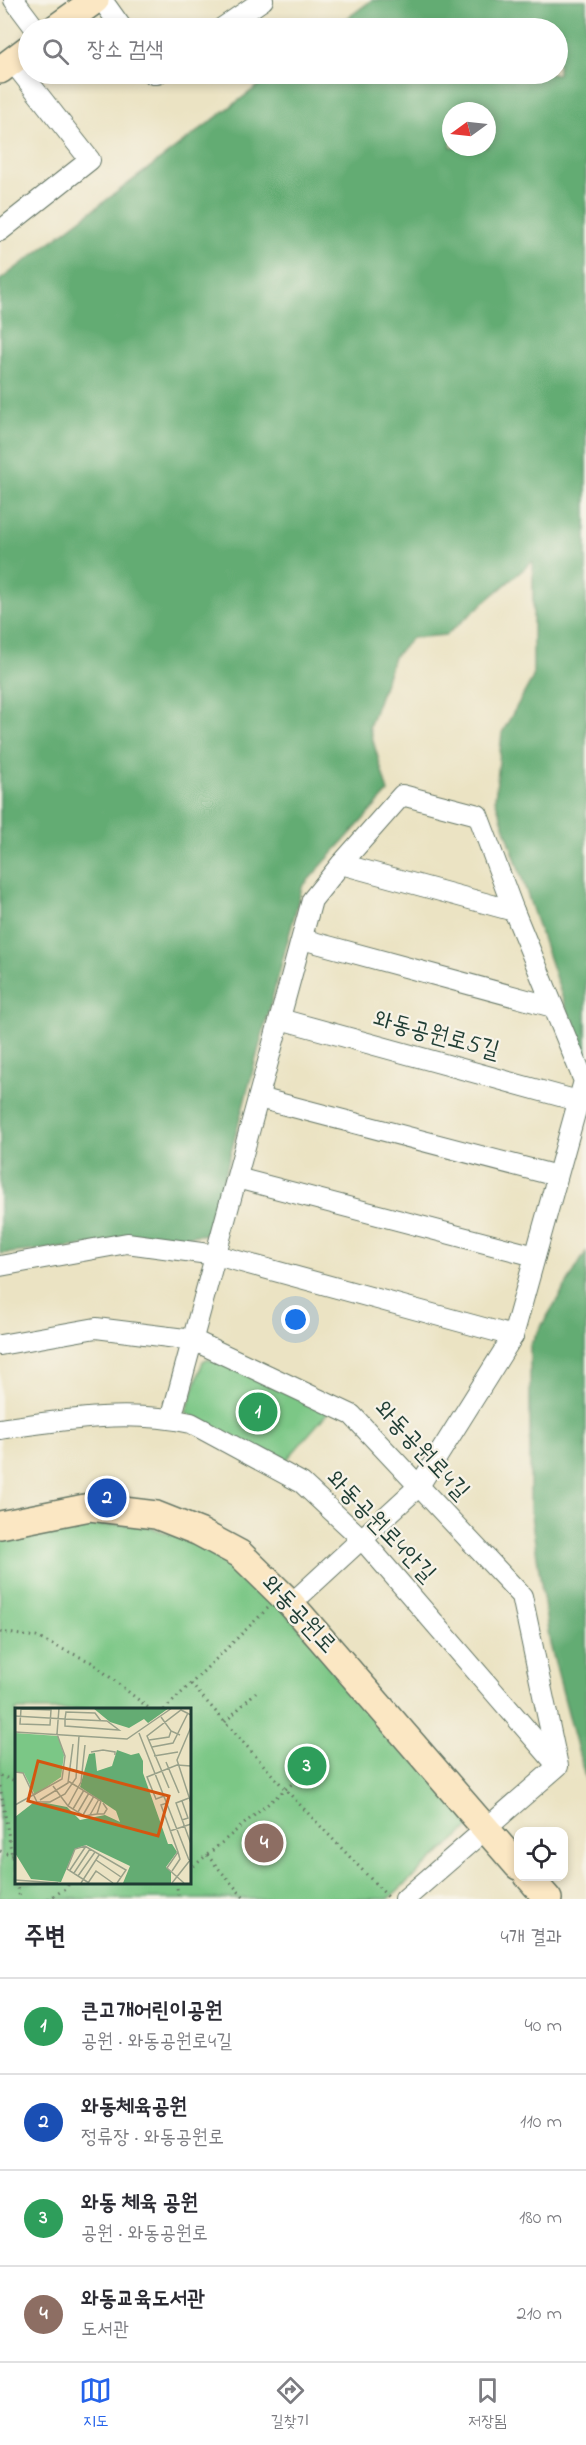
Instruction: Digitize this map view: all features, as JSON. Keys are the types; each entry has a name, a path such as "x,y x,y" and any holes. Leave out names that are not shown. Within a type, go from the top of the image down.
{"street":[{"path":"14,0 28,18"},
{"path":"70,18 95,0"},
{"path":"102,0 115,18"},
{"path":"237,18 263,0"},
{"path":"0,231 90,160 32,84"},
{"path":"171,1419 312,900 402,795 478,815 584,1081 513,1336 419,1486 362,1539 286,1599"},
{"path":"341,864 514,910"},
{"path":"302,939 554,1006"},
{"name":"와동공원로5길","path":"280,1020 578,1101"},
{"path":"259,1098 557,1176"},
{"path":"237,1178 535,1256"},
{"path":"0,1266 128,1243 216,1255 513,1336"},
{"name":"와동공원로4길","path":"0,1346 96,1328 193,1340 352,1415 522,1596 558,1766"},
{"name":"와동공원로4안길","path":"0,1429 97,1416 171,1419 191,1423 302,1483 362,1539 558,1766"},
{"name":"와동공원로","path":"0,1525 90,1508 156,1515 240,1554 286,1599 514,1860"},
{"path":"405,1899 558,1766"},
{"path":"532,1881 548,1899"}],"path":[{"path":"166,1708 286,1599"},
{"path":"0,1632 36,1637 91,1662 148,1708"},
{"path":"191,1684 285,1789 390,1899"},
{"path":"225,1722 256,1692"},
{"path":"190,1869 318,1762"},
{"path":"0,1776 15,1781"},
{"path":"0,1786 15,1871"},
{"path":"0,1851 12,1855"},
{"path":"12,1855 15,1852"},
{"path":"207,1855 245,1899"},
{"path":"18,1884 20,1899"},
{"path":"48,1899 67,1888 68,1884"},
{"path":"176,1884 179,1899"}],"green space":[{"path":"372,0 586,0 586,1067 495,799 502,733 533,677 533,561 446,635 412,638 394,657 369,727 388,792 302,887 209,1234 0,1254 0,280 261,84 568,84 568,18 348,18"},
{"path":"586,1252 586,1781 550,1644 530,1509 530,1345"},
{"path":"207,1359 285,1379 330,1410 282,1465 186,1413 203,1361"},
{"path":"93,1524 142,1525 215,1548 264,1589 476,1821 388,1899 0,1899 0,1536"}],"place":[{"name":"큰고개어린이공원","path":"258,1412"},
{"name":"와동체육공원","path":"107,1498"},
{"name":"와동 체육 공원","path":"307,1766"},
{"name":"와동교육도서관","path":"264,1843"}]}
